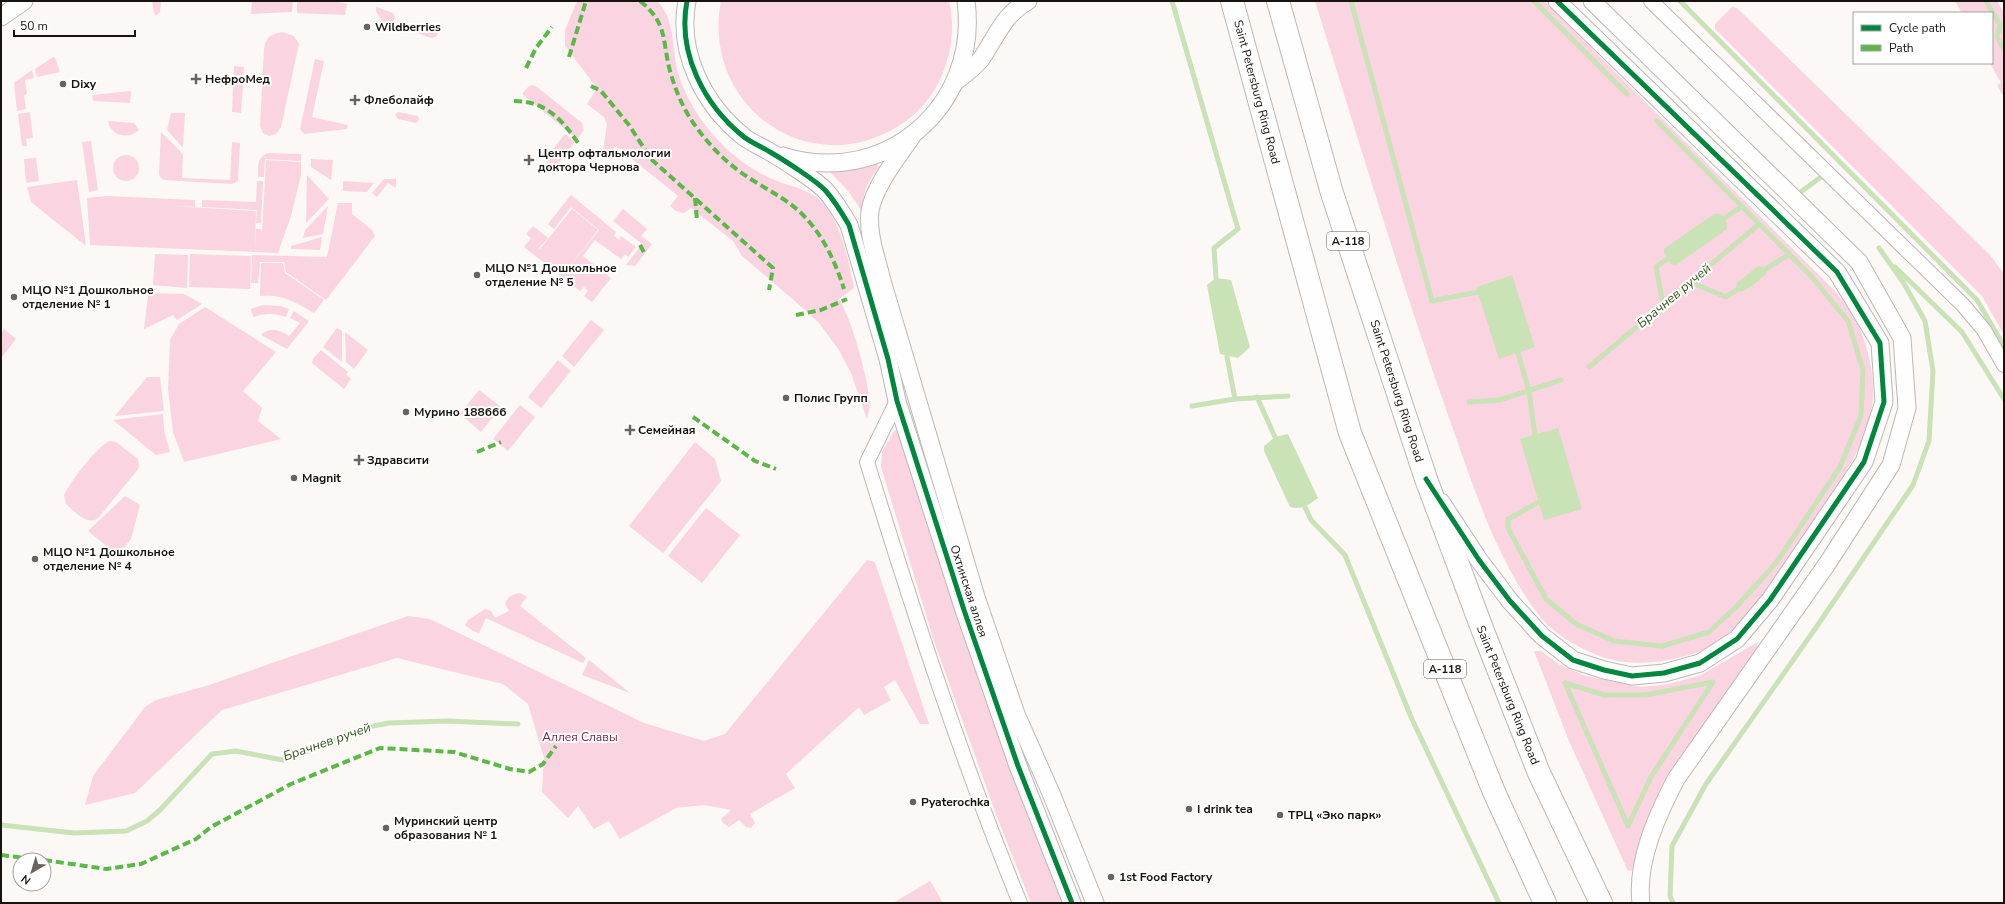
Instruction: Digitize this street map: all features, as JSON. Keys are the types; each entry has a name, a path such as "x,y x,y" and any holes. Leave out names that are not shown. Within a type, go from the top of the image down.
{"highway":[{"name":"Saint Petersburg Ring Road","path":"1278,1 1332,193 1426,479 1483,631 1539,773 1601,903"},
{"name":"Saint Petersburg Ring Road","path":"1233,5 1350,433 1494,792 1545,903"}],"street":[{"path":"1,17 24,1"},
{"path":"683,4 686,39 691,61 705,95 723,119 745,138 771,152 799,161 829,164 851,161 886,151 912,136 942,105 955,82 963,60 967,38 966,1"},
{"path":"955,82 980,60 1000,26 1016,8 1028,1"},
{"path":"1426,479 1479,560 1510,601 1542,636 1573,660 1604,670 1632,676 1664,672 1700,663 1737,639 1770,600 1864,462 1884,402 1880,343 1837,272 1557,1"},
{"path":"1592,1 1859,262 1902,338 1907,408 1891,465 1827,564 1676,779 1659,813 1644,860 1641,903"},
{"path":"1651,1 1962,305 1984,330 2004,365"},
{"name":"Охтинская аллея","path":"912,136 879,187 870,211 872,234 882,281 976,597 1011,700 1095,903"},
{"name":"Охтинская аллея","path":"771,152 824,189 839,207 849,225 888,359 897,401 964,610 1011,744 1072,903"},
{"path":"897,401 867,462 978,798 1020,903"}],"green space":[{"path":"152,1 161,1 160,12 156,16 154,13"},
{"path":"252,1 293,1 292,12 251,14"},
{"path":"297,1 333,1 347,4 345,15 297,13"},
{"path":"577,1 657,1 663,8 670,24 677,69 688,99 713,135 729,151 747,165 777,181 802,189 813,195 823,203 829,211 835,221 843,243 854,288 839,299 849,321 863,365 870,404 867,419 851,373 839,350 819,323 742,256 733,241 691,208 684,213 676,211 670,206 678,196 616,146 607,156 603,151 607,124 604,117 587,104 597,88 565,46 565,30"},
{"path":"721,1 949,1 952,20 952,38 942,75 934,91 918,111 897,127 862,142 828,145 796,138 767,123 744,101 727,72 719,38"},
{"path":"1315,1 1544,1 1835,291 1855,318 1867,348 1873,386 1871,412 1861,443 1845,473 1773,584 1747,616 1716,643 1699,652 1668,660 1637,663 1606,658 1587,651 1552,629 1544,622 1522,591 1496,542 1485,516 1429,361 1395,258"},
{"path":"1955,1 1997,1 2004,13 2004,97 1997,85 2001,83 1991,64 1993,64 1993,12 1961,12"},
{"path":"376,7 393,13 395,17 392,27 386,25 382,21 376,11"},
{"path":"1732,7 1737,8 1990,255 2004,274 2004,335 1982,296 1715,29 1715,24"},
{"path":"418,24 436,30 438,33 436,37 431,38 414,32"},
{"path":"282,32 294,36 299,44 281,127 276,134 269,136 263,133 260,126 264,49 266,41 269,37"},
{"path":"53,57 55,58 60,72 37,77 35,69"},
{"path":"315,59 324,61 312,117 348,125 347,129 304,134 300,129"},
{"path":"234,66 244,67 241,113 232,112"},
{"path":"32,70 34,78 25,80 27,94 24,95 26,109 17,111 14,83"},
{"path":"532,85 537,87 582,123 584,130 577,139 522,94"},
{"path":"131,91 130,103 93,101 92,95"},
{"path":"30,112 33,138 26,139 27,146 22,146 18,114"},
{"path":"398,112 418,116 419,120 416,123 398,119 395,115"},
{"path":"171,113 185,113 183,148 167,130"},
{"path":"108,121 134,123 139,130 130,135 120,135 113,130"},
{"path":"161,132 183,154 182,178 230,180 232,142 240,143 238,181 232,184 164,180 159,174"},
{"path":"565,134 575,142 555,168 544,160"},
{"path":"91,141 98,190 89,192 82,142"},
{"path":"268,153 301,154 301,161 265,159 264,177 258,177 258,166 260,159"},
{"path":"126,155 135,159 139,168 135,177 126,181 117,177 113,168 117,159"},
{"path":"36,158 39,181 26,183 24,159"},
{"path":"311,159 333,160 331,180 311,167"},
{"path":"266,160 301,162 301,175 291,216 278,253 90,245 87,198 106,196 195,200 195,207 170,206 256,211 255,248 256,229 261,229 262,233"},
{"path":"877,164 879,167 866,188 861,210 849,192 830,172 833,170 863,168"},
{"path":"307,175 329,199 306,223"},
{"path":"384,179 396,179 396,188 388,183 377,197 372,193"},
{"path":"77,180 86,246 31,202 27,187"},
{"path":"257,181 263,181 261,223 256,223 257,210 202,207 202,200 256,202"},
{"path":"343,181 374,183 367,192 343,191"},
{"path":"571,195 616,232 614,236 619,240 621,236 636,247 628,257 625,254 621,259 595,240 583,256 611,278 592,302 584,296 588,291 584,287 580,291 524,247 531,238 526,234 533,226 548,238 539,248 540,249 572,209 598,230 567,270 599,230 571,207 554,229 548,224"},
{"path":"338,203 352,203 352,214 372,230 375,236 326,300 286,272 284,262 260,262 258,283 251,283 252,255 327,257"},
{"path":"328,206 323,234 303,238 305,230"},
{"path":"623,209 647,229 641,236 652,244 635,266 626,265 642,244 613,221"},
{"path":"322,237 320,250 291,249 291,246"},
{"path":"155,254 188,255 187,288 153,285"},
{"path":"190,254 251,256 250,289 189,287"},
{"path":"261,263 283,263 285,273 324,300 314,313 295,302 282,297 268,295 260,296"},
{"path":"151,293 184,294 202,304 177,320 173,315 144,329 148,296"},
{"path":"263,305 280,306 289,309 286,317 270,314 253,317 251,309"},
{"path":"205,307 276,352 243,391 262,408 258,421 281,439 184,462 173,432 168,389 170,340 179,324"},
{"path":"294,311 309,321 287,349 261,335 264,332 275,330 289,336 300,323 290,318"},
{"path":"591,320 604,330 574,367 562,356"},
{"path":"337,328 342,331 342,362 323,347"},
{"path":"4,329 16,339 1,358 1,333"},
{"path":"345,332 368,350 354,369 346,362"},
{"path":"321,350 348,372 346,375 351,379 344,389 312,363 313,359"},
{"path":"558,360 571,371 541,408 528,397"},
{"path":"147,377 160,377 164,411 115,416"},
{"path":"479,390 501,407 481,432 460,414"},
{"path":"520,405 535,417 508,451 493,439"},
{"path":"163,414 164,431 170,452 156,455 113,420"},
{"path":"894,431 899,431 1066,903 1031,903 997,817 934,641 881,467 882,452"},
{"path":"110,441 116,442 138,459 139,468 99,517 91,521 86,520 66,504 64,495 78,473 98,450"},
{"path":"695,442 715,459 721,481 663,553 629,526"},
{"path":"125,496 140,505 131,539 118,555 88,531"},
{"path":"706,508 740,535 702,583 668,556"},
{"name":"Аллея Славы","path":"867,560 875,562 929,724 920,724 895,680 884,687 891,700 864,715 859,707 786,774 795,788 750,814 755,823 751,828 746,827 739,820 729,827 723,823 721,819 731,810 704,805 676,808 620,839 609,821 594,829 578,806 568,818 542,792 544,758 528,704 503,684 397,658 222,710 135,793 85,805 93,776 145,707 156,700 206,686 408,616 430,619 644,723 704,741 725,734"},
{"path":"520,593 527,597 520,606 586,658 583,663 486,618 479,633 473,631 465,625 468,620 485,609 491,611 495,618 509,611 505,604 506,601 511,596"},
{"path":"1756,643 1758,646 1757,651 1656,804 1642,835 1633,870 1628,871 1569,741 1534,651 1541,651 1560,665 1586,676 1640,687 1669,684 1701,675"},
{"path":"589,660 630,693 582,675"},
{"path":"930,881 943,903 893,903"}],"shaded area":[{"path":"1714,214 1721,214 1723,216 1727,224 1727,229 1676,265 1671,264 1664,253 1664,249"},
{"path":"1758,266 1767,268 1766,274 1747,289 1739,292 1735,291 1737,283"},
{"path":"1512,275 1535,347 1499,359 1476,287"},
{"path":"1216,278 1231,280 1250,347 1238,358 1220,354 1207,285"},
{"path":"1558,428 1582,509 1544,520 1520,439"},
{"path":"1288,434 1318,498 1308,505 1298,508 1290,507 1264,451 1264,446 1275,437"}],"waterway":[{"path":"1172,1 1238,229 1214,248 1216,278"},
{"path":"1351,1 1432,301 1478,292"},
{"path":"1534,1 1627,94"},
{"path":"1680,1 1977,300 2004,346"},
{"path":"1986,1 1992,12"},
{"path":"1993,13 2000,25 1997,37 2004,49"},
{"path":"1539,502 1508,519 1508,528 1546,599 1576,624 1614,641 1662,646 1709,632 1739,604 1776,563 1840,467 1861,416 1863,370 1848,321 1811,276 1657,121"},
{"name":"Брачнев ручей","path":"1802,191 1821,177"},
{"path":"1725,218 1741,207"},
{"name":"Брачнев ручей","path":"1589,367 1758,225"},
{"path":"1673,903 1670,896 1672,846 1706,784 1815,629 1913,485 1929,441 1933,371 1925,321 1903,282 1879,248"},
{"path":"1767,268 1788,255"},
{"path":"1663,304 1656,267 1667,259"},
{"path":"1895,267 1962,332 2004,399"},
{"path":"1690,282 1726,297 1735,291"},
{"name":"Брачнев ручей","path":"1518,353 1529,391 1535,435"},
{"path":"1227,357 1235,399"},
{"name":"Брачнев ручей","path":"1469,402 1500,400 1561,380"},
{"path":"1192,406 1235,399 1288,396"},
{"path":"1257,397 1275,437"},
{"path":"1305,507 1311,520 1345,555 1411,717 1499,903"},
{"path":"1565,683 1604,695 1645,695 1713,682 1651,777 1628,826"},
{"path":"1565,683 1628,826"},
{"name":"Брачнев ручей","path":"1,825 74,833 126,831 147,821 160,810 212,754 236,751 283,760 297,756 362,728 389,723 447,721 518,724"}],"marked path":[{"path":"569,57 586,1"},
{"path":"640,1 649,9 660,25 672,79 692,122 709,143 730,164 746,176 791,204 802,214 828,249 837,268 844,289"},
{"path":"526,68 536,48 552,27"},
{"path":"591,86 601,91 629,125 651,159 773,268 769,290"},
{"path":"514,101 535,104 552,113 566,126 578,143"},
{"path":"695,198 697,220"},
{"path":"640,245 645,254"},
{"path":"796,315 821,310 847,299"},
{"path":"693,417 755,461 776,469"},
{"path":"477,452 501,442"},
{"path":"52,861 106,869 141,864 196,839 211,827 291,784 380,748 454,752 510,769 529,772 543,764 556,746"},
{"path":"1,855 12,856"}],"cycle path":[{"path":"687,1 685,20 686,40 690,58 706,94 717,110 744,137 791,165 825,190 832,198 849,225 888,359 897,401 964,610 1018,766 1072,903"},
{"path":"1426,479 1479,560 1510,601 1542,636 1573,660 1604,670 1632,676 1664,673 1700,663 1737,639 1770,600 1864,462 1884,402 1880,343 1837,272 1557,1"}],"place":[{"name":"Wildberries","path":"367,27"},
{"name":"НефроМед","path":"196,79"},
{"name":"Dixy","path":"63,84"},
{"name":"Флеболайф","path":"355,100"},
{"name":"Центр офтальмологии доктора Чернова","path":"529,160"},
{"name":"МЦО №1 Дошкольное отделение № 5","path":"477,275"},
{"name":"МЦО №1 Дошкольное отделение № 1","path":"14,297"},
{"name":"Полис Групп","path":"786,398"},
{"name":"Мурино 188666","path":"406,412"},
{"name":"Семейная","path":"630,430"},
{"name":"Здравсити","path":"359,460"},
{"name":"Magnit","path":"294,478"},
{"name":"МЦО №1 Дошкольное отделение № 4","path":"35,559"},
{"name":"Pyaterochka","path":"913,802"},
{"name":"I drink tea","path":"1189,809"},
{"name":"ТРЦ «Эко парк»","path":"1280,815"},
{"name":"Муринский центр образования № 1","path":"386,828"},
{"name":"1st Food Factory","path":"1111,877"}]}
